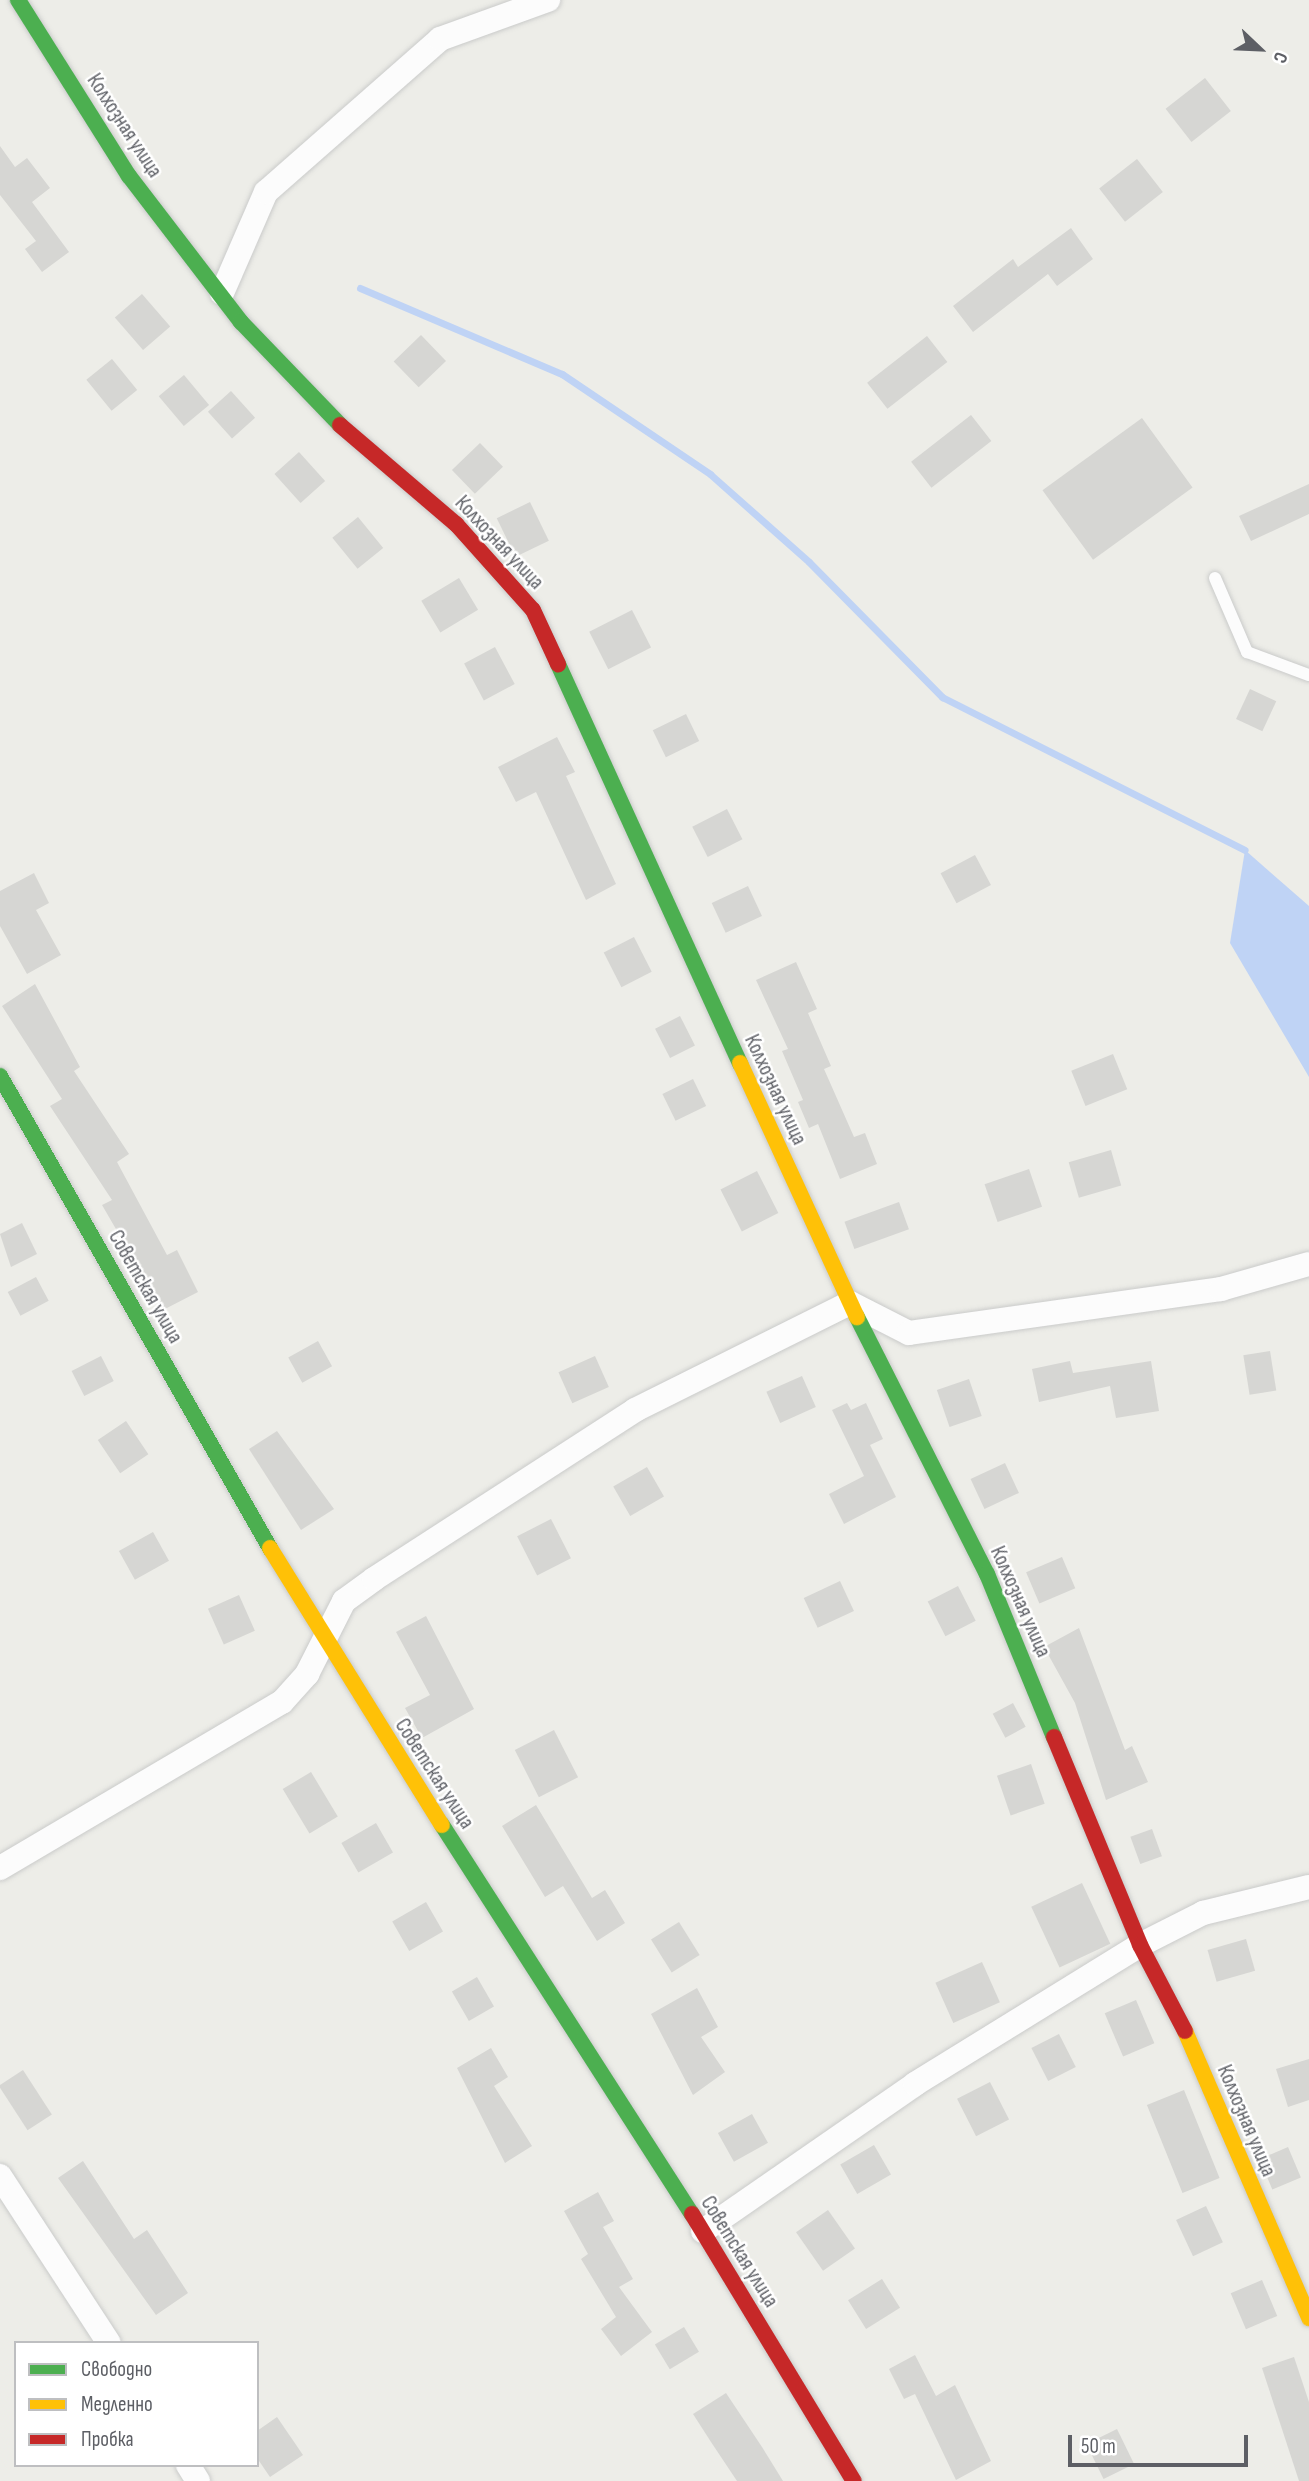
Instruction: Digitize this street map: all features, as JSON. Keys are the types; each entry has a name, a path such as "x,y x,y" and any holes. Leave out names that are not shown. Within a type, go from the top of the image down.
{"street":[{"name":"Колхозная улица","path":"18,0 129,176 222,293 343,428 456,524 533,610 850,1303 987,1574 1140,1945 1171,1997 1272,2244 1309,2318"},
{"path":"222,293 266,192 440,39 548,0"},
{"name":"Советская улица","path":"0,1076 323,1640 702,2231 855,2481"},
{"path":"0,1868 282,1702 323,1640 344,1601 635,1410 850,1303 909,1333 1221,1289 1309,1264"},
{"path":"702,2231 915,2084 1140,1945 1203,1913 1309,1887"},
{"path":"0,2176 107,2341"}],"lane":[{"path":"1215,578 1247,652 1309,675"}],"water":[{"path":"1245,850 1309,906 1309,1077 1230,943"}],"building":[{"path":"1205,78 1231,111 1191,142 1166,109"},
{"path":"0,146 15,167 27,158 50,188 32,202 69,252 42,272 25,249 36,241 0,195"},
{"path":"1137,159 1163,192 1125,222 1099,189"},
{"path":"1071,228 1093,259 1057,286 1048,274 973,332 953,306 1013,259 1018,267"},
{"path":"142,294 170,326 143,350 115,318"},
{"path":"421,335 446,361 419,387 394,361"},
{"path":"927,336 947,362 887,409 867,383"},
{"path":"112,359 137,390 112,411 86,380"},
{"path":"184,375 209,405 184,426 159,396"},
{"path":"231,391 255,418 232,438 208,412"},
{"path":"971,415 991,441 931,488 911,462"},
{"path":"1142,418 1193,488 1093,560 1042,490"},
{"path":"480,443 503,467 475,494 452,470"},
{"path":"299,452 325,481 301,503 274,474"},
{"path":"1309,484 1309,514 1251,541 1239,516"},
{"path":"530,502 549,541 516,557 497,518"},
{"path":"358,517 383,548 358,569 332,538"},
{"path":"459,578 478,610 440,632 421,601"},
{"path":"632,610 651,647 608,669 589,632"},
{"path":"495,647 515,684 484,701 464,663"},
{"path":"1250,689 1276,701 1262,731 1236,719"},
{"path":"686,714 699,741 666,757 653,730"},
{"path":"557,737 575,772 566,776 616,884 586,900 536,792 516,802 498,767"},
{"path":"727,809 742,839 708,857 692,827"},
{"path":"975,855 991,885 957,903 941,873"},
{"path":"34,873 49,903 36,910 61,955 27,974 0,926 0,891"},
{"path":"748,886 762,916 726,933 712,903"},
{"path":"634,937 652,972 621,987 604,952"},
{"path":"796,962 817,1009 808,1013 831,1066 824,1069 854,1137 865,1133 877,1164 840,1179 818,1124 809,1128 798,1102 803,1100 782,1051 788,1049 756,980"},
{"path":"35,984 80,1067 74,1071 129,1154 117,1162 167,1255 177,1250 198,1292 163,1310 102,1205 112,1200 50,1106 62,1099 2,1006"},
{"path":"680,1016 695,1045 670,1058 655,1029"},
{"path":"1113,1054 1127,1089 1086,1106 1071,1071"},
{"path":"693,1079 706,1106 676,1121 662,1094"},
{"path":"1111,1150 1121,1186 1079,1198 1069,1162"},
{"path":"1029,1169 1042,1207 998,1222 985,1184"},
{"path":"757,1171 778,1213 742,1231 720,1190"},
{"path":"899,1202 909,1229 854,1249 844,1222"},
{"path":"22,1223 37,1254 11,1267 0,1234"},
{"path":"36,1277 49,1301 20,1316 8,1292"},
{"path":"318,1341 332,1366 302,1383 288,1357"},
{"path":"1270,1351 1276,1391 1250,1395 1243,1355"},
{"path":"101,1356 114,1381 84,1396 72,1371"},
{"path":"595,1356 609,1387 572,1403 558,1372"},
{"path":"1070,1361 1073,1373 1151,1361 1159,1411 1116,1418 1110,1386 1039,1402 1032,1369"},
{"path":"802,1376 816,1407 780,1423 766,1392"},
{"path":"969,1379 982,1416 950,1427 937,1390"},
{"path":"847,1403 851,1410 866,1403 883,1439 870,1445 896,1497 844,1524 829,1494 864,1476 832,1410"},
{"path":"126,1421 148,1454 120,1473 98,1440"},
{"path":"277,1431 334,1509 301,1530 249,1449"},
{"path":"1005,1463 1019,1493 985,1509 971,1479"},
{"path":"647,1467 664,1496 630,1516 613,1486"},
{"path":"551,1519 571,1558 537,1575 517,1536"},
{"path":"153,1532 169,1561 135,1580 119,1551"},
{"path":"1062,1557 1075,1588 1039,1604 1026,1572"},
{"path":"840,1581 854,1611 818,1628 804,1598"},
{"path":"958,1586 976,1621 945,1636 928,1601"},
{"path":"239,1595 255,1631 224,1644 208,1609"},
{"path":"426,1616 474,1709 422,1738 405,1708 430,1695 396,1632"},
{"path":"1079,1628 1125,1750 1132,1746 1148,1782 1106,1800 1075,1703 1044,1647"},
{"path":"1013,1703 1026,1727 1005,1738 993,1714"},
{"path":"554,1730 578,1777 539,1797 515,1750"},
{"path":"1031,1764 1045,1804 1011,1815 997,1776"},
{"path":"311,1772 338,1817 309,1834 283,1789"},
{"path":"536,1805 592,1898 605,1890 625,1923 597,1941 563,1886 545,1897 502,1826"},
{"path":"376,1823 393,1852 358,1872 341,1843"},
{"path":"1152,1829 1162,1856 1140,1864 1130,1837"},
{"path":"1082,1883 1110,1944 1060,1967 1031,1907"},
{"path":"426,1902 443,1931 409,1951 392,1922"},
{"path":"679,1922 700,1955 672,1973 651,1939"},
{"path":"1246,1939 1255,1971 1217,1982 1208,1950"},
{"path":"982,1962 1000,2002 953,2023 935,1983"},
{"path":"477,1977 494,2006 469,2021 452,1992"},
{"path":"697,1988 718,2027 701,2037 725,2072 693,2095 651,2014"},
{"path":"1136,2000 1154,2043 1123,2057 1105,2013"},
{"path":"1059,2034 1076,2067 1048,2081 1031,2048"},
{"path":"491,2048 508,2077 494,2086 532,2146 505,2163 457,2068"},
{"path":"1309,2059 1309,2100 1288,2107 1276,2069"},
{"path":"23,2070 52,2114 28,2130 0,2088 0,2085"},
{"path":"990,2082 1009,2119 976,2136 957,2099"},
{"path":"1184,2090 1220,2178 1183,2193 1147,2105"},
{"path":"752,2114 768,2143 734,2162 718,2133"},
{"path":"874,2145 891,2174 857,2194 840,2164"},
{"path":"1288,2147 1301,2177 1272,2189 1259,2159"},
{"path":"83,2161 134,2239 147,2230 188,2293 156,2315 58,2178"},
{"path":"598,2192 614,2221 603,2227 633,2279 619,2287 652,2332 621,2356 601,2329 616,2317 581,2259 588,2254 564,2211"},
{"path":"1206,2206 1223,2242 1193,2256 1176,2220"},
{"path":"828,2210 855,2249 823,2271 796,2232"},
{"path":"882,2279 900,2308 866,2329 848,2300"},
{"path":"1262,2280 1277,2316 1246,2329 1231,2293"},
{"path":"684,2327 699,2352 670,2369 655,2345"},
{"path":"915,2355 936,2396 955,2385 991,2461 956,2480 915,2394 904,2399 889,2369"},
{"path":"1294,2357 1309,2402 1309,2481 1299,2481 1262,2368"},
{"path":"726,2393 783,2481 737,2481 711,2442 693,2414"},
{"path":"277,2417 303,2455 270,2477 259,2461 259,2430"},
{"path":"1117,2429 1134,2464 1104,2479 1086,2444"}],"waterway":[{"path":"360,288 562,374 710,474 809,562 942,697 1245,850"}],"traffic: fast":[{"path":"18,0 129,176 241,322 340,425"},
{"path":"558,664 740,1063"},
{"path":"0,1076 270,1548"},
{"path":"857,1317 987,1574 1054,1737"},
{"path":"442,1825 692,2214"}],"traffic: slow":[{"path":"740,1063 857,1317"},
{"path":"270,1548 442,1825"},
{"path":"1185,2031 1309,2318"}],"traffic: jam":[{"path":"340,425 456,524 533,610 558,664"},
{"path":"1054,1737 1140,1945 1185,2031"},
{"path":"692,2214 854,2481"}]}
